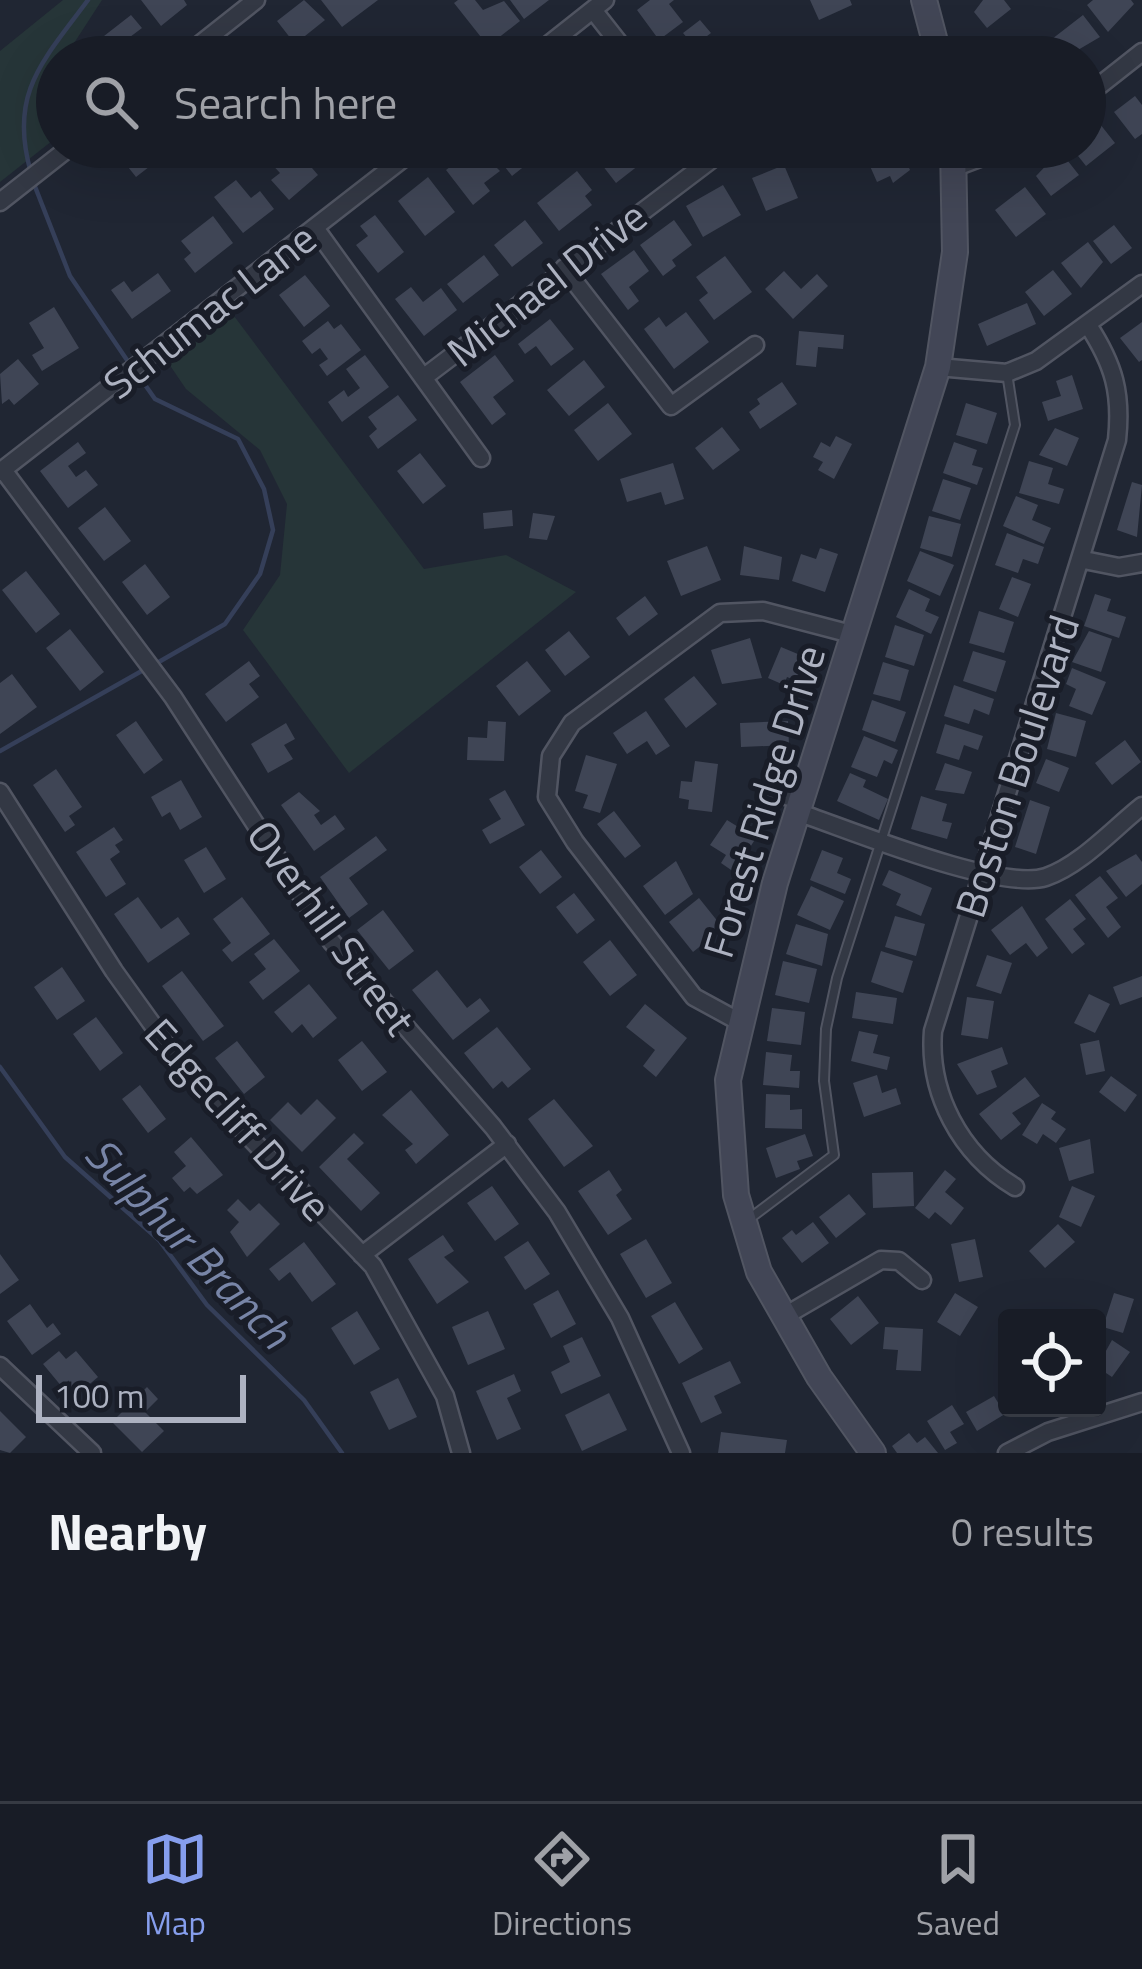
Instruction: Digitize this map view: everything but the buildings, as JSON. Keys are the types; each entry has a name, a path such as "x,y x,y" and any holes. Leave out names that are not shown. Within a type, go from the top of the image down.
{"main road":[{"path":"924,0 933,36"},
{"name":"Forest Ridge Drive","path":"863,1449 759,1272 742,1222 727,1111 738,1021 799,806 938,367 956,252 954,168"}],"street":[{"path":"211,36 256,0"},
{"path":"559,36 599,5 617,36"},
{"path":"1106,80 1142,52"},
{"path":"0,202 44,168"},
{"name":"Schumac Lane","path":"1,471 391,168"},
{"name":"Michael Drive","path":"423,378 687,168"},
{"path":"315,228 481,458"},
{"path":"564,268 671,406 755,345"},
{"path":"938,367 1007,373 1036,362 1142,284"},
{"name":"Boston Boulevard","path":"1015,1187 971,1148 932,1076 932,1031 1084,560 1117,440 1122,400 1109,358 1088,325"},
{"name":"Overhill Street","path":"1,471 151,666 331,941 507,1144 557,1212 620,1318 680,1453"},
{"path":"1084,560 1119,567 1142,563"},
{"path":"738,1021 694,997 575,842 548,797 551,756 572,723 720,613 763,610 854,634"},
{"name":"Edgecliff Drive","path":"0,792 114,971 185,1070 362,1255 389,1291 445,1396 461,1453"},
{"path":"775,793 879,840 1016,879 1048,876 1142,806"},
{"path":"362,1255 507,1144"},
{"path":"783,1317 881,1260 899,1261 922,1280"},
{"path":"0,1366 92,1453"},
{"path":"1007,1453 1091,1416 1142,1402"}],"lane":[{"path":"742,1222 834,1155 824,1081 826,1030 879,840 1015,424 1007,373"}],"shaded area":[{"path":"63,0 102,0 79,36 36,36 36,154 0,182 0,51"},
{"path":"231,312 424,569 506,555 576,592 349,773 243,630 280,575 287,504 260,450 186,389 169,364"}],"waterway":[{"path":"62,36 88,0"},
{"path":"31,173 24,121 36,75"},
{"path":"34,184 70,276 129,363"},
{"path":"136,372 155,399 238,439 264,489 273,530 260,574 225,624 157,663"},
{"path":"0,751 147,668"},
{"name":"Sulphur Branch","path":"0,1067 65,1157 159,1240 207,1305 304,1400 342,1453"}]}
